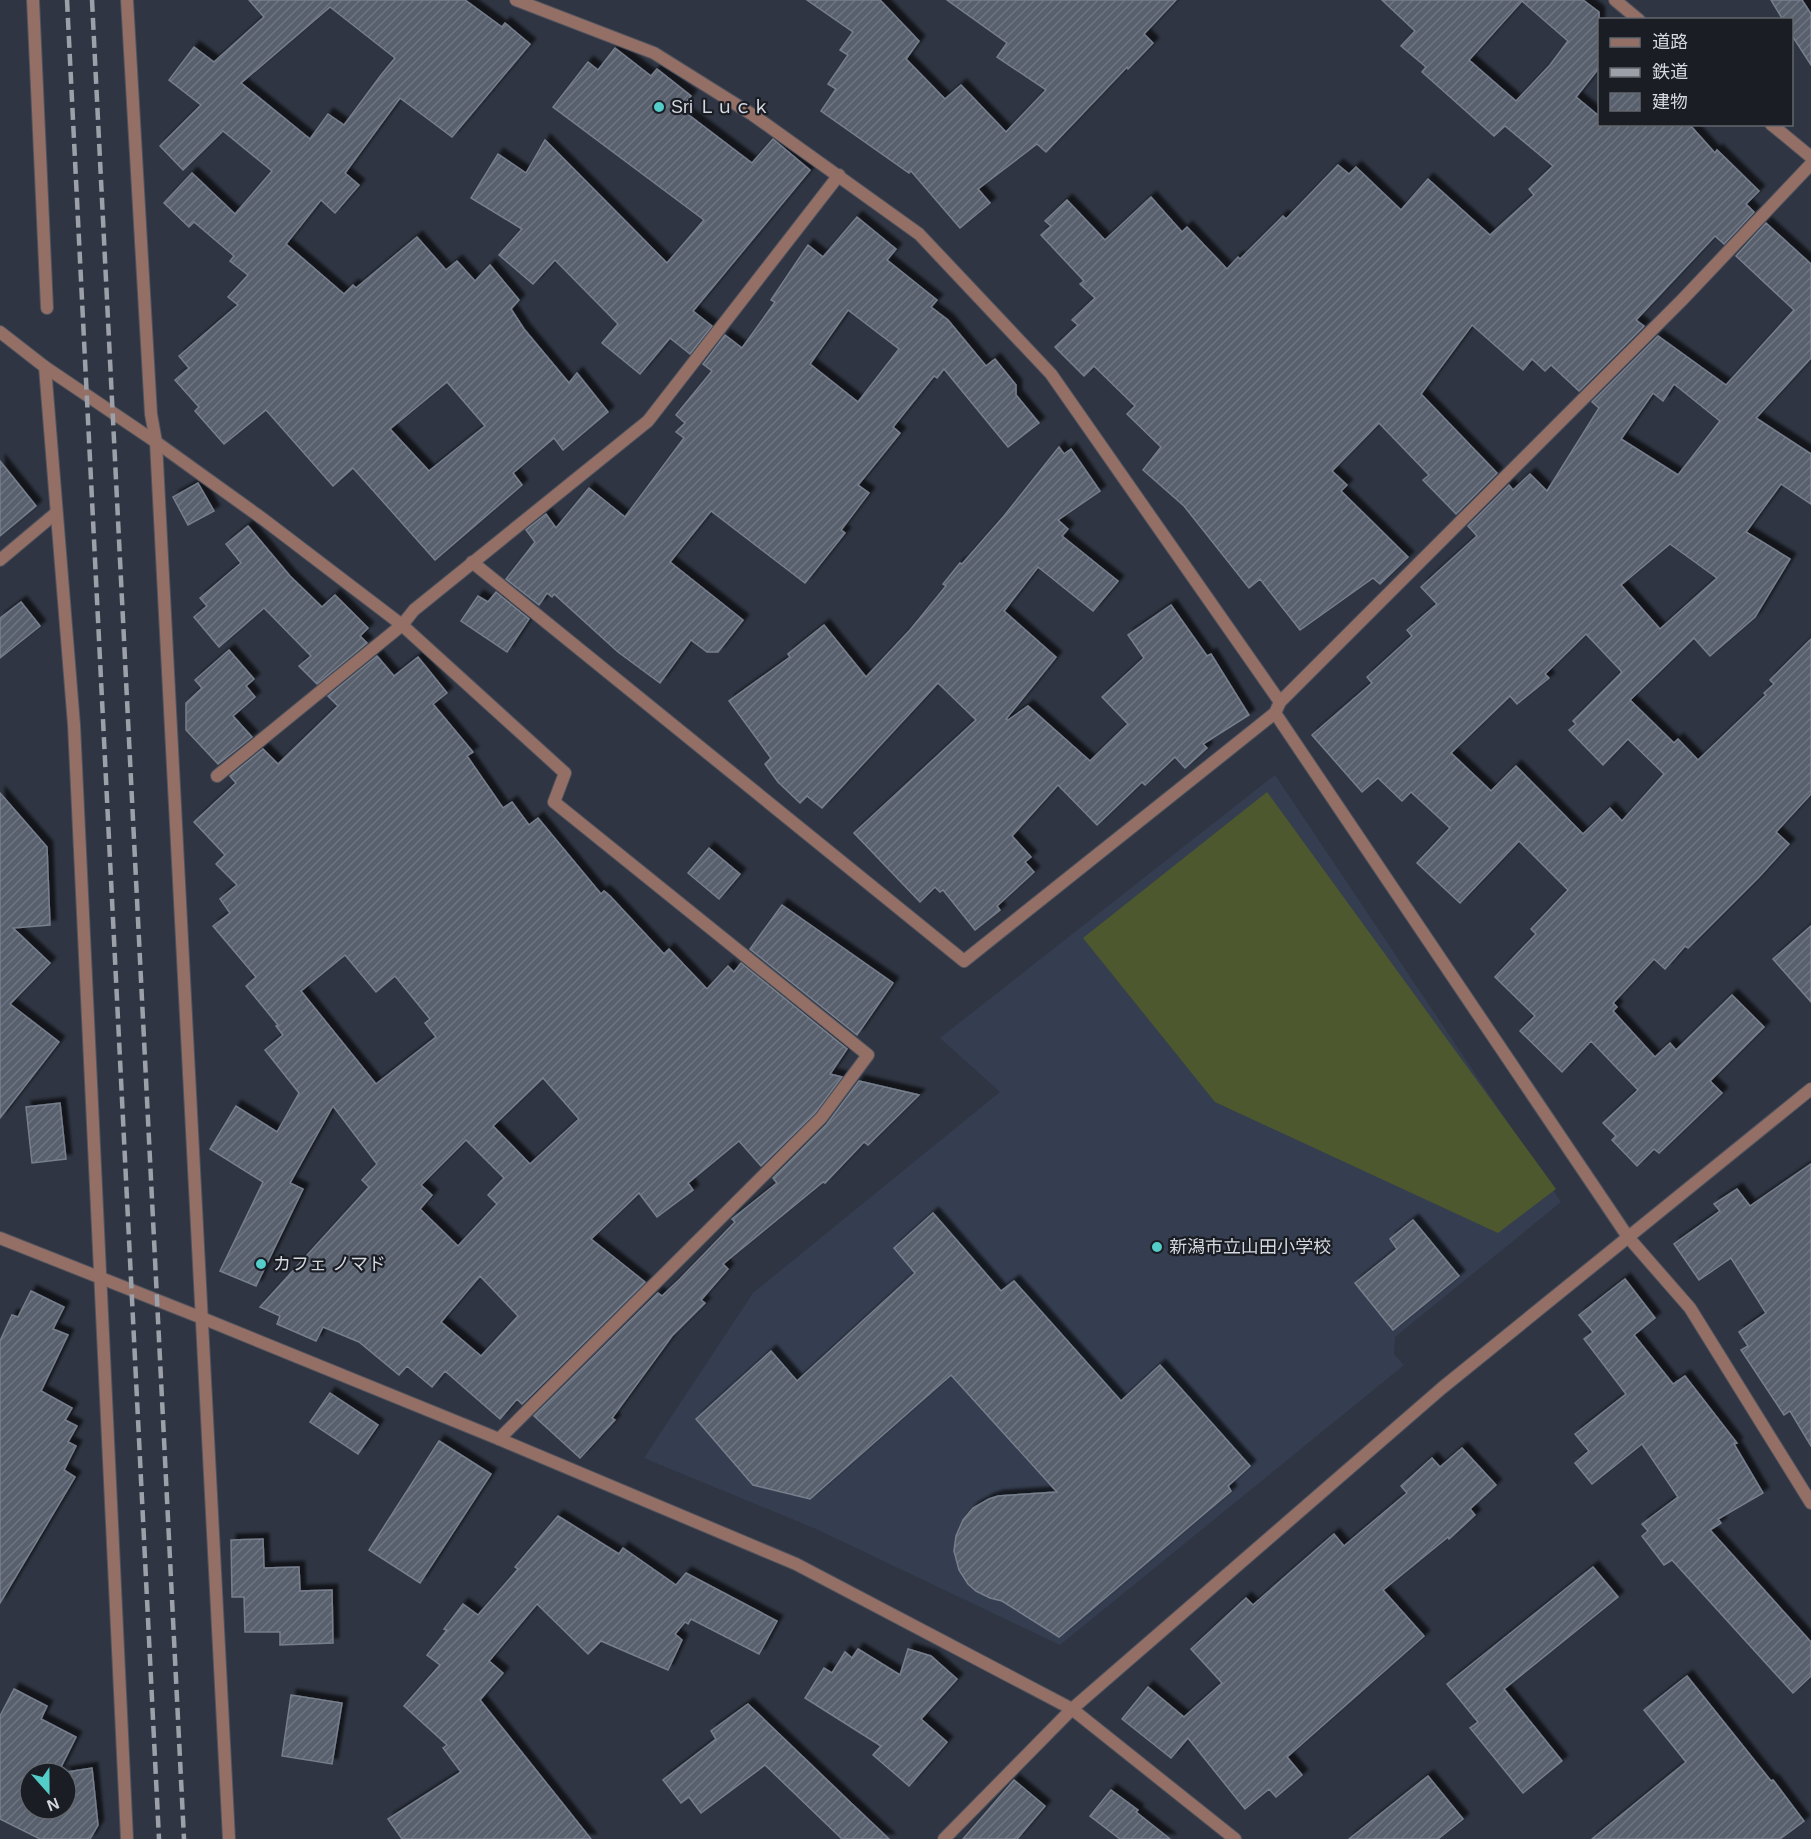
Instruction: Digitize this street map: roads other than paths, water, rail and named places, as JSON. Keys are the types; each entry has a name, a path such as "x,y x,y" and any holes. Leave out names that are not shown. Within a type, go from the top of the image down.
{"street":[{"path":"33,0 47,308"},
{"path":"128,0 151,414 156,442 229,1839"},
{"path":"516,0 654,52 753,115 839,175 919,234 1050,374 1277,708 1628,1237 1690,1308 1811,1503"},
{"path":"1615,0 1637,18"},
{"path":"1773,126 1811,157"},
{"path":"472,562 964,961 1277,708 1683,299 1811,164"},
{"path":"217,776 402,625 414,610 472,562 648,421 839,175"},
{"path":"0,332 45,367 156,442 262,519 402,625 565,773 554,802 868,1055 821,1118 499,1439"},
{"path":"45,367 74,724 127,1839"},
{"path":"0,560 56,513"},
{"path":"944,1839 1072,1709 1442,1388 1811,1089"},
{"path":"0,1238 202,1317 796,1564 1072,1709 1235,1839"}],"railway":[{"path":"67,0 159,1839"},
{"path":"92,0 184,1839"}],"place":[{"name":"Sri Ｌｕｃｋ","path":"659,107"},
{"name":"新潟市立山田小学校","path":"1157,1247"},
{"name":"カフェ ノマド","path":"261,1264"}]}
